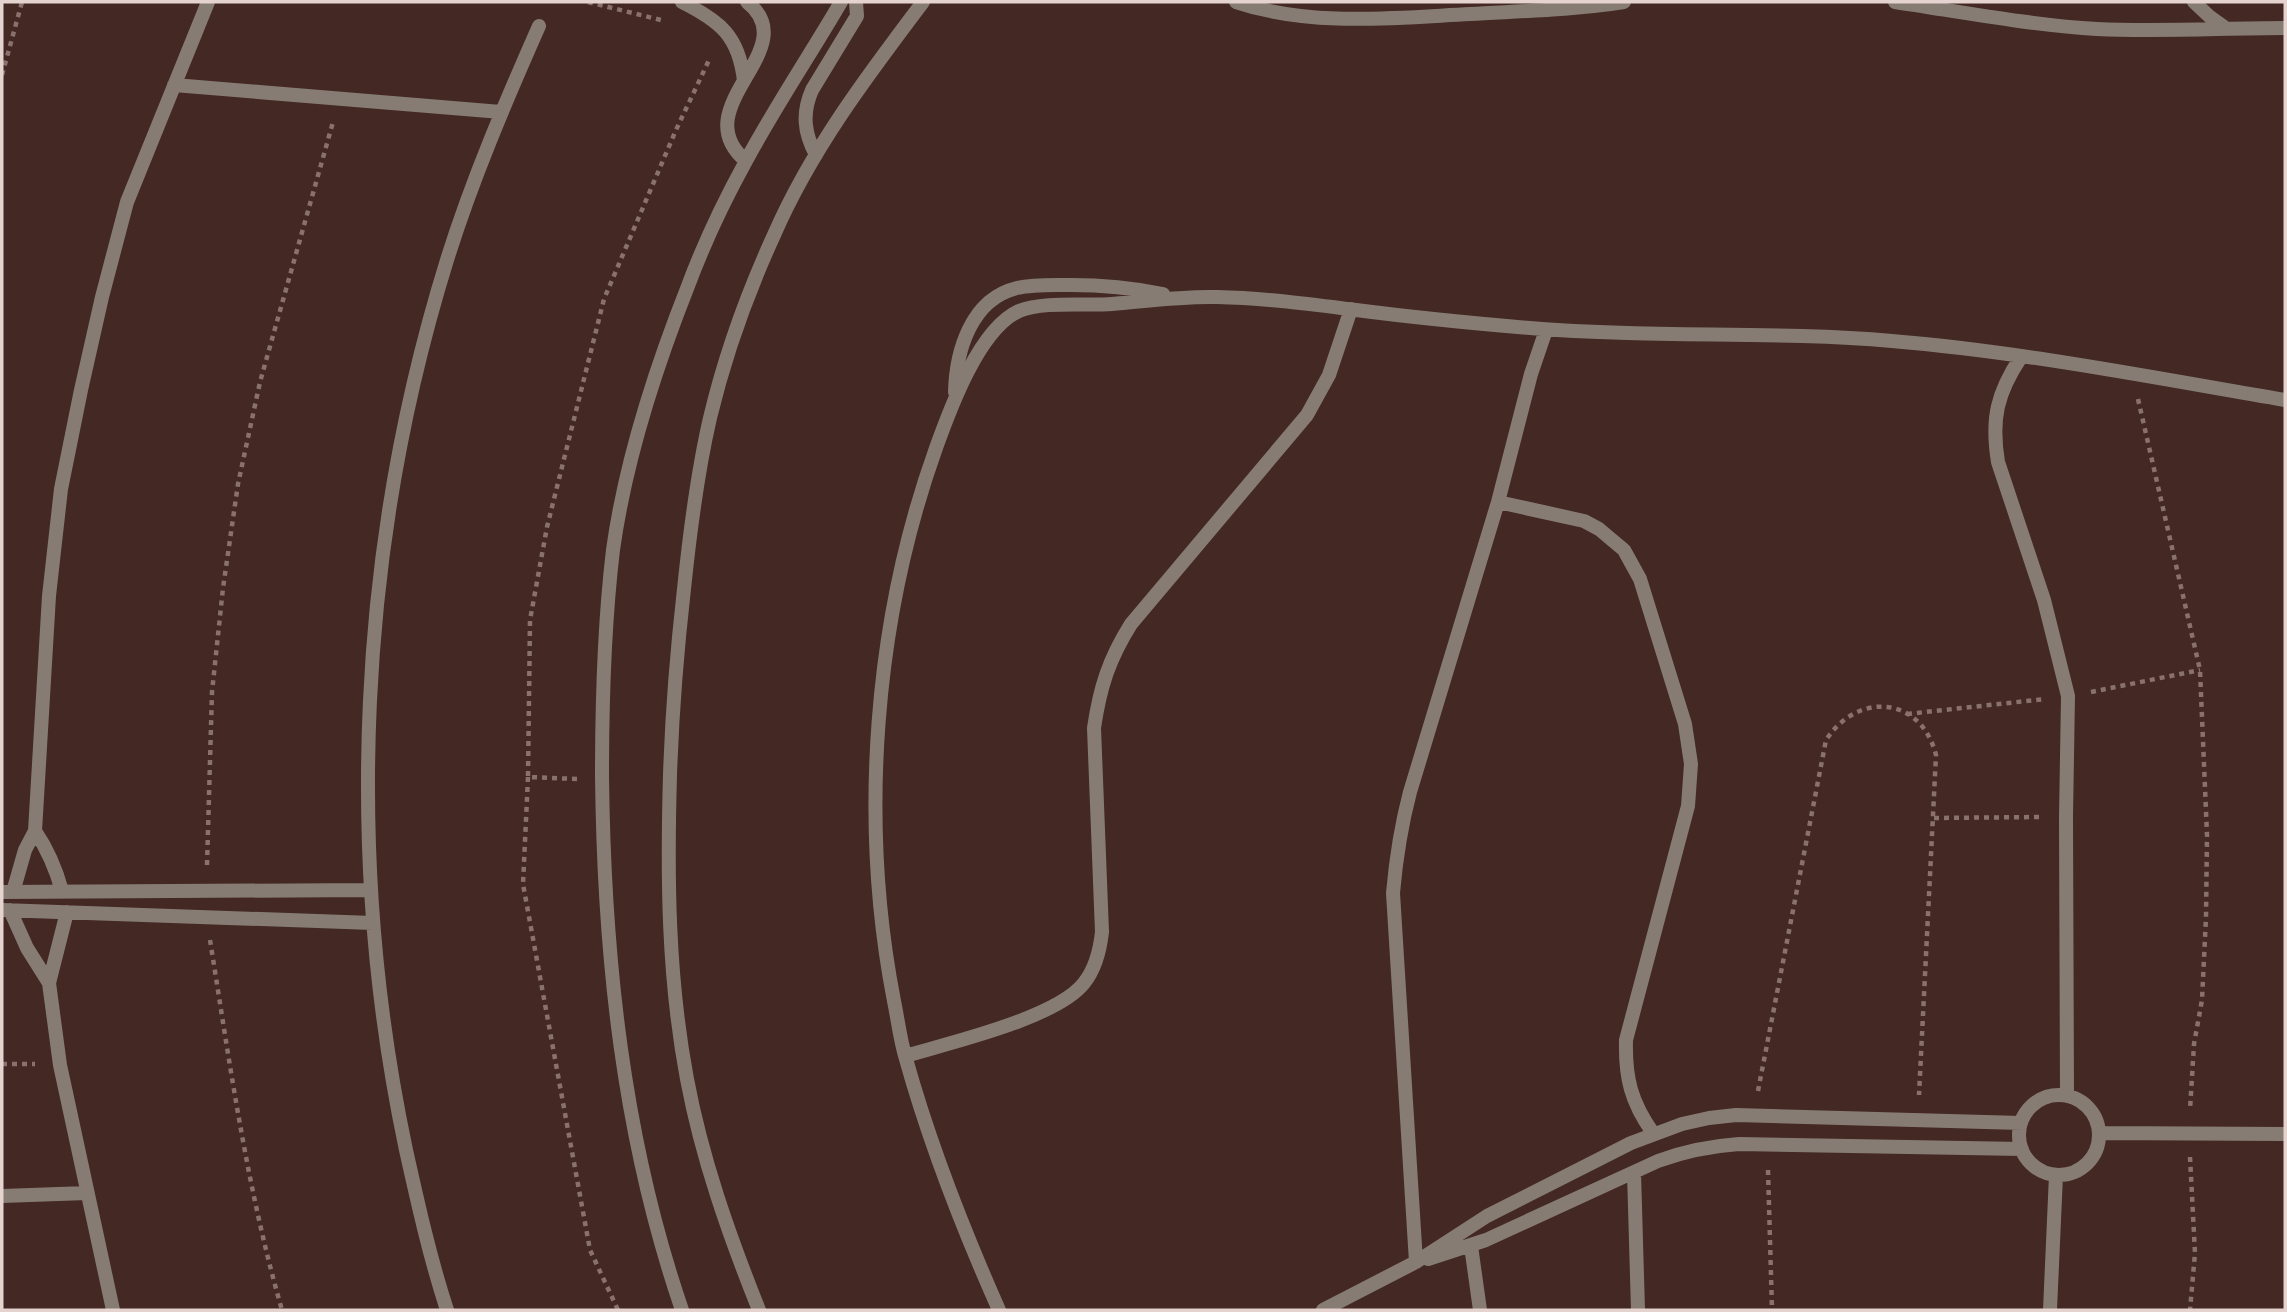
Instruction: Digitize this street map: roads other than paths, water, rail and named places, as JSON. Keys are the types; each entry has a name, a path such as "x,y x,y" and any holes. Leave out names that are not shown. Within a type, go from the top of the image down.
{"street":[{"path":"682,2 709,16 721,25 734,41 744,81"},
{"path":"746,161 732,147 726,127 730,106 764,41 764,28 760,17 747,2"},
{"path":"682,1310 649,1199 631,1117 616,1017 606,917 602,727 614,548 627,480 660,362 688,285 715,222 746,161 841,2"},
{"path":"816,155 806,130 807,103 812,90 857,16 856,2"},
{"path":"759,1310 726,1226 704,1154 687,1079 676,1004 668,886 672,717 696,483 728,352 750,289 775,232 816,155 872,70 923,2"},
{"path":"1236,2 1272,12 1296,8 1373,19 1551,11 1624,2"},
{"path":"1895,2 2069,27 2138,30 2285,28"},
{"path":"2194,2 2224,27"},
{"path":"207,3 127,202 102,298 61,489 49,596 35,831 7,892 371,890"},
{"path":"447,1310 417,1200 383,1017 373,923 368,811 368,731 373,651 392,493 413,390 447,261 472,186 539,26"},
{"path":"174,85 501,112"},
{"path":"955,397 958,360 971,324 990,301 1003,293 1033,286 1090,285 1177,297"},
{"path":"999,1310 970,1243 905,1056 881,927 877,873 877,764 888,646 908,545 933,458 955,397 994,331 1013,314 1039,306 1115,304 1177,297 1264,299 1546,330 1860,339 1954,347 2285,400"},
{"path":"905,1056 968,1038 1057,1006 1085,983 1100,950 1102,932 1094,728 1105,673 1131,624 1307,415 1329,375 1351,309"},
{"path":"1416,1262 1393,893 1396,859 1410,792 1498,502 1531,374 1546,330"},
{"path":"2021,357 2007,378 1999,398 1994,441 1998,462 2040,588 2068,696 2067,1096"},
{"path":"1498,502 1584,522 1599,528 1624,550 1640,579 1685,724 1691,764 1688,806 1626,1040 1625,1064 1630,1089 1639,1112 1653,1133"},
{"path":"35,831 47,849 62,891"},
{"path":"6,910 373,923"},
{"path":"6,910 49,983"},
{"path":"67,912 49,983 60,1065 113,1310"},
{"path":"2053,1096 2067,1096 2090,1109 2099,1133 2098,1146 2092,1159 2082,1168 2070,1174 2045,1173 2035,1167 2022,1149 2019,1136 2021,1123 2028,1110 2039,1101 2053,1096"},
{"path":"1323,1310 1416,1262 1487,1216 1653,1133 1709,1118 1753,1116 2021,1123"},
{"path":"2099,1133 2285,1134"},
{"path":"1416,1262 1471,1246 1685,1151 1712,1146 1767,1145 2022,1149"},
{"path":"1634,1173 1638,1310"},
{"path":"2050,1310 2056,1175"},
{"path":"2,1196 87,1193"},
{"path":"1471,1246 1480,1310"}]}
